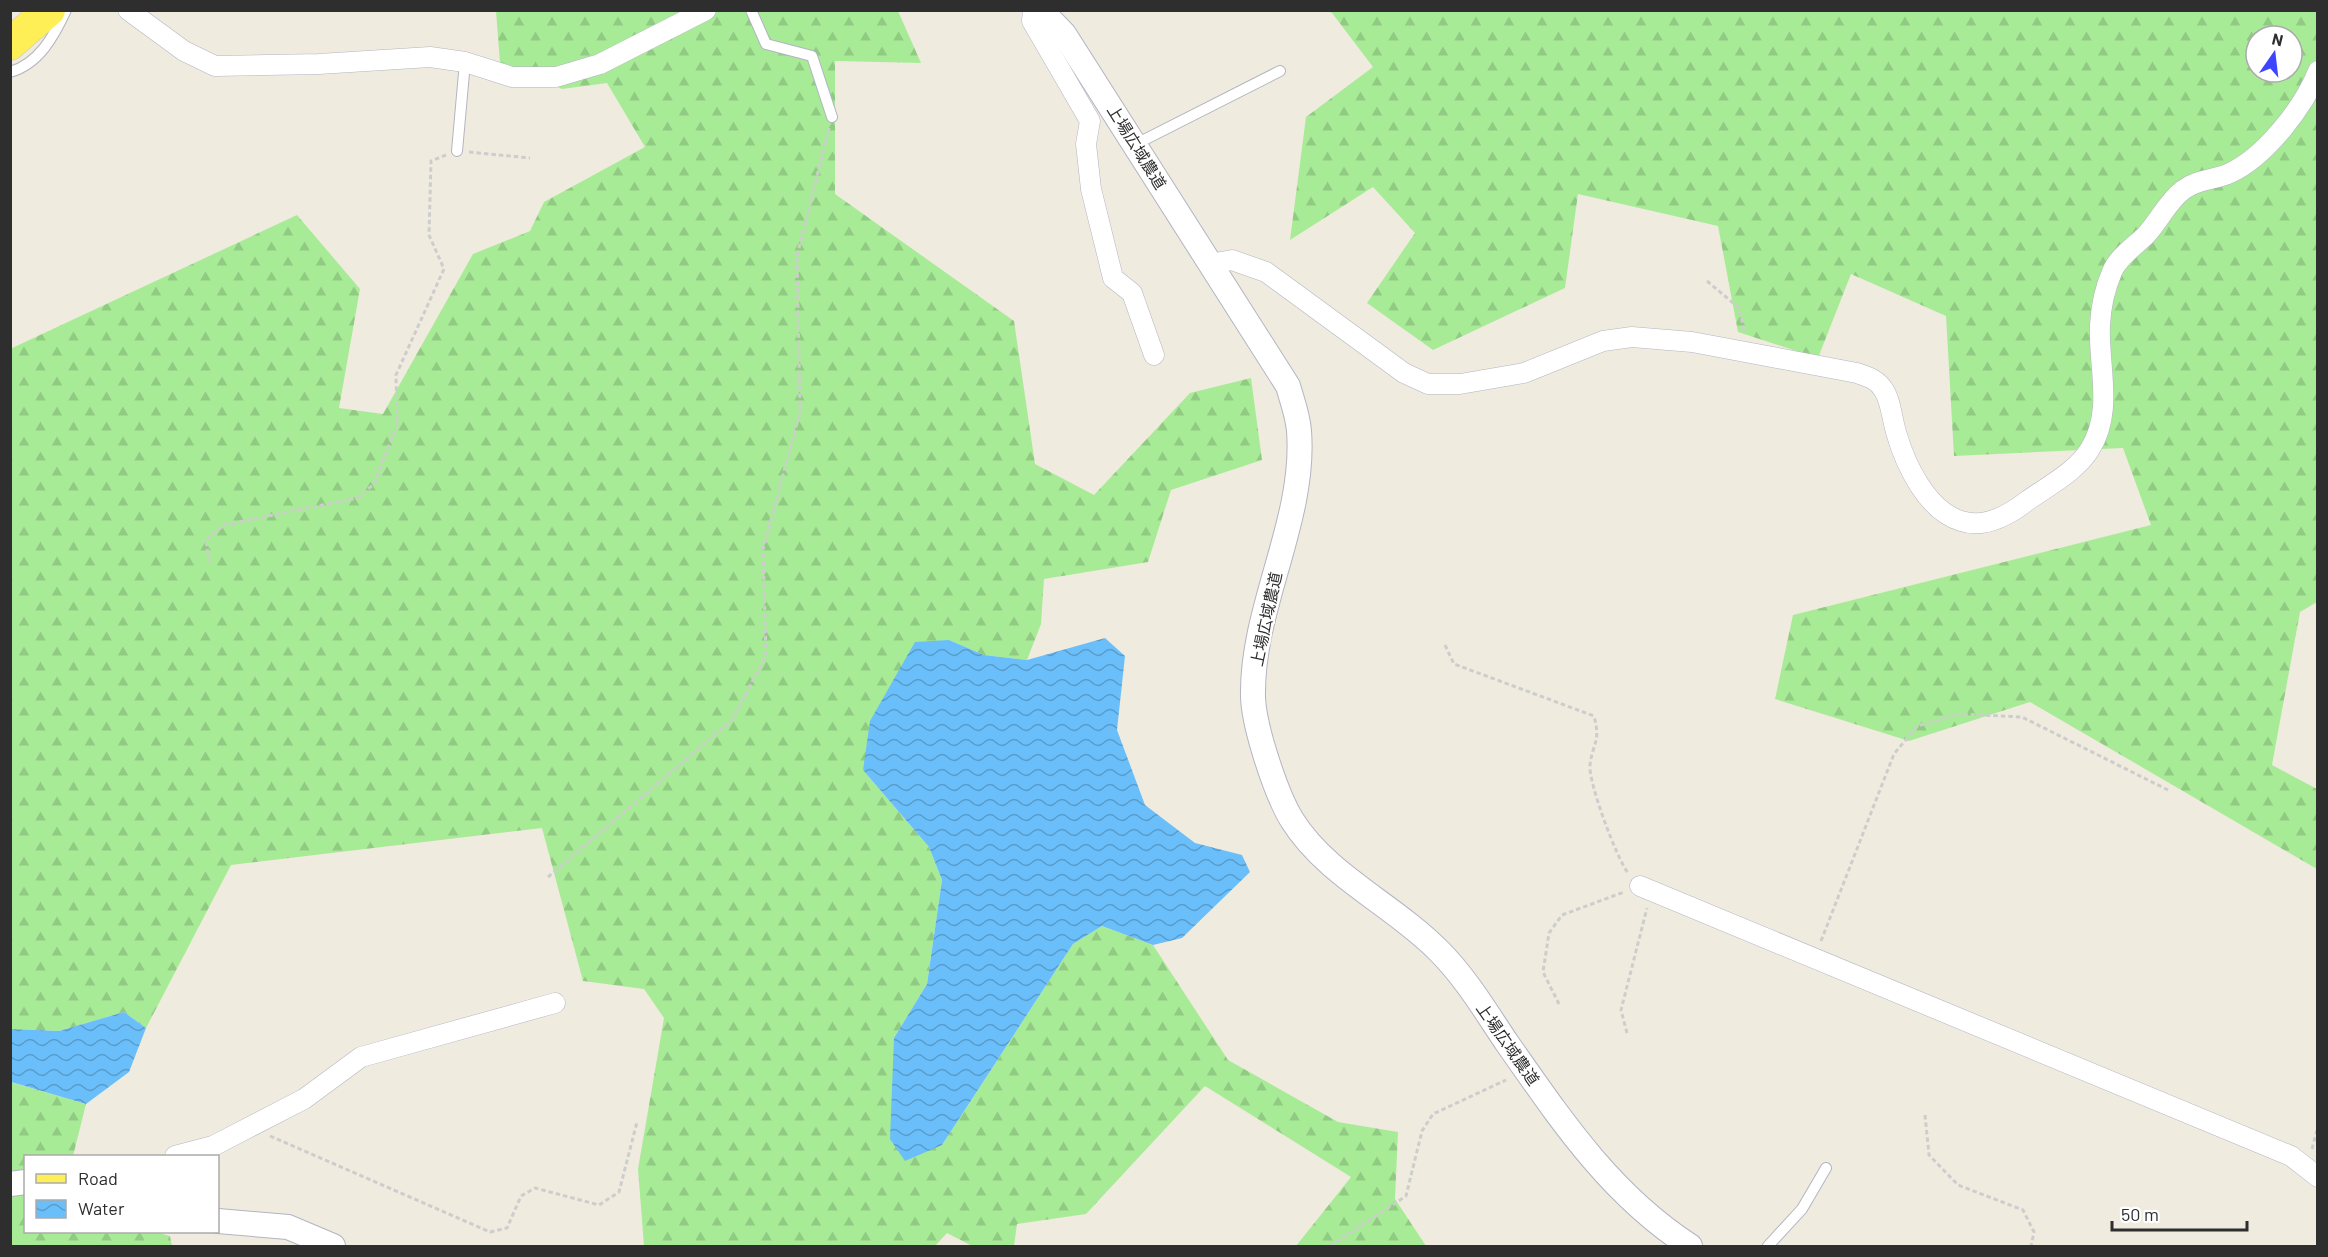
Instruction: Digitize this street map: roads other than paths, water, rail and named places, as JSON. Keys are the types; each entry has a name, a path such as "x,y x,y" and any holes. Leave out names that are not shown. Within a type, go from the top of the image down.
{"main road":[{"path":"10,44 49,10"}],"street":[{"path":"128,10 183,51 215,66 319,64 430,57 465,62 512,77 556,77 600,64 706,10"},
{"path":"1033,10 1032,21 1090,121 1086,144 1091,189 1113,278 1132,293 1154,355"},
{"name":"上場広域農道","path":"1041,10 1064,34 1288,386 1299,430 1297,482 1254,661 1253,699 1266,757 1291,819 1316,852 1399,915 1440,952 1474,995 1560,1119 1610,1181 1657,1225 1690,1246"},
{"path":"1210,264 1232,260 1266,272 1404,373 1428,384 1460,384 1524,373 1603,341 1632,337 1692,342 1857,373 1876,381 1885,391 1896,434 1914,477 1941,512 1961,522 1980,523 2007,516 2076,466 2090,451 2098,434 2105,396 2100,326 2103,298 2113,269 2151,230 2181,191 2192,183 2230,173 2258,153 2294,113 2311,88 2318,71"},
{"path":"1648,890 1815,957 2291,1156 2318,1177"},
{"path":"179,1155 213,1146 304,1099 361,1057 555,1003"},
{"path":"219,1221 288,1227 333,1246"}],"lane":[{"path":"10,72 22,69 51,41 66,10"},
{"path":"751,10 765,44 812,56 832,117"},
{"path":"457,151 465,62"},
{"path":"1136,144 1280,71"},
{"path":"1768,1246 1802,1209 1826,1168"}],"water":[{"path":"1105,638 1125,656 1117,730 1145,805 1195,843 1242,855 1250,872 1182,938 1153,945 1102,926 1073,944 942,1145 905,1161 890,1139 894,1038 927,984 942,880 929,847 863,770 870,721 915,642 949,640 984,655 1027,660"},
{"path":"124,1012 146,1028 129,1072 86,1104 11,1082 11,1029 59,1031"}]}
